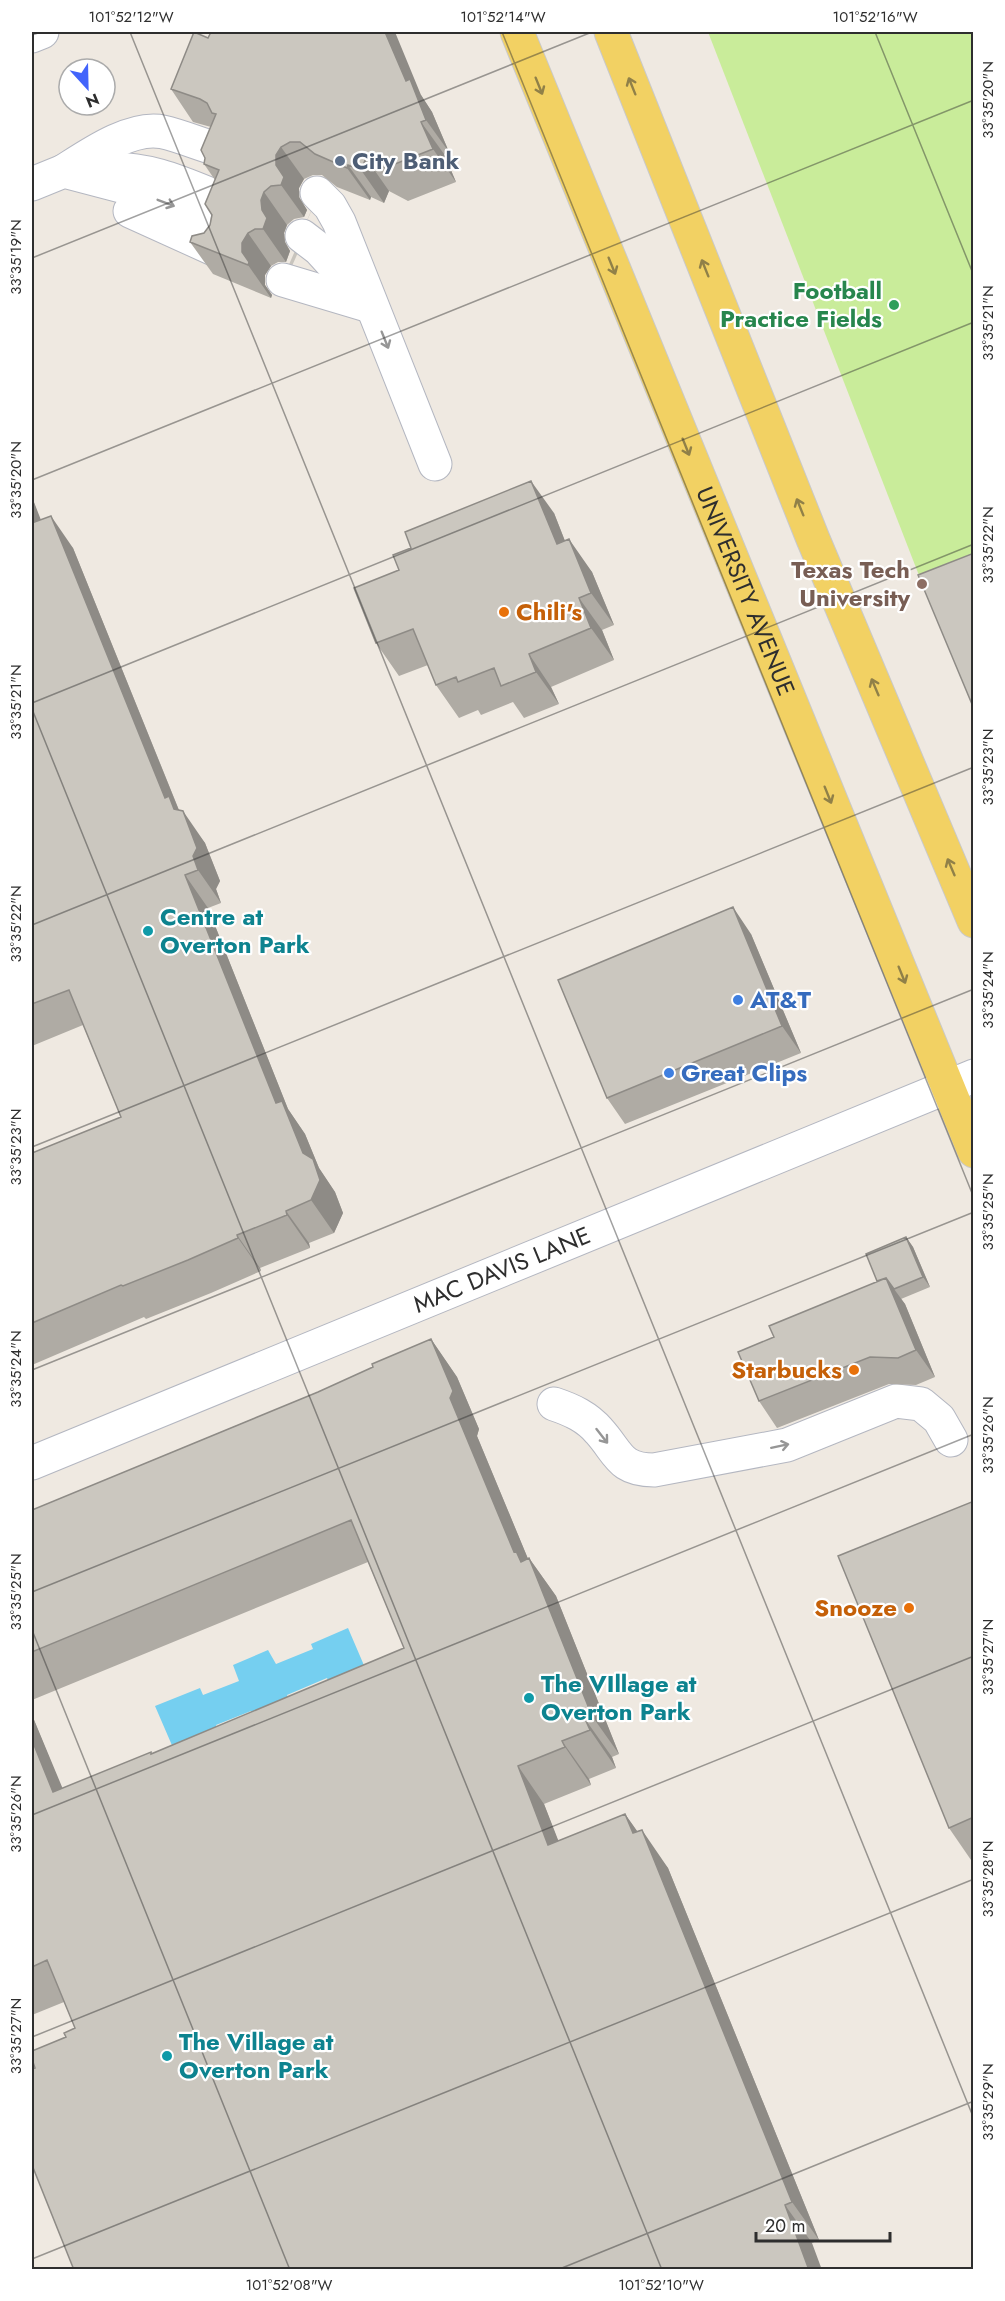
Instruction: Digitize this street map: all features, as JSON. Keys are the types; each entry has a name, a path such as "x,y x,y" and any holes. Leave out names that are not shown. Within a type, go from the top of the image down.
{"main road":[{"name":"UNIVERSITY AVENUE","path":"516,32 960,1082 974,1151"},
{"path":"611,32 813,539 974,921"}],"street":[{"path":"32,36 42,32"},
{"path":"32,184 64,171 101,147 144,132 161,131 213,197 125,187 64,171"},
{"path":"302,236 330,206 339,222 435,464"},
{"path":"302,236 371,306"},
{"path":"302,236 319,249 371,306"},
{"name":"MAC DAVIS LANE","path":"32,1463 960,1082"},
{"path":"554,1404 587,1419 600,1432 613,1452 626,1464 638,1470 654,1470 787,1445 896,1401 921,1404 939,1419 951,1440"}],"green space":[{"name":"Football Practice Fields","path":"708,32 973,32 973,578 927,596"}],"water":[{"path":"348,1628 366,1670 330,1685 327,1678 287,1695 293,1711 258,1726 251,1711 216,1725 218,1732 174,1750 155,1706 200,1688 203,1695 239,1681 233,1665 268,1650 276,1664 313,1649 311,1644"}],"building":[{"name":"City Bank","path":"194,32 208,38 211,32 385,32 406,81 410,79 426,120 421,122 433,149 385,168 366,158 361,170 348,165 347,168 315,154 300,142 290,142 281,147 276,155 276,165 284,177 281,185 271,186 264,192 261,200 262,210 267,218 263,229 255,229 248,233 242,243 242,252 249,262 248,265 190,242 192,236 204,233 210,225 212,215 205,204 219,170 204,164 205,158 201,150 216,114 212,113 207,103 200,99 171,89"},
{"name":"Chili's","path":"531,481 557,544 569,539 591,593 579,598 591,628 529,654 536,672 501,686 494,668 458,682 456,677 436,685 413,629 376,643 354,588 399,570 393,555 411,548 405,532"},
{"name":"Centre at Overton Park","path":"51,516 165,798 169,796 174,809 183,811 197,848 193,856 198,870 185,875 276,1103 282,1101 303,1153 313,1159 320,1180 311,1200 286,1211 287,1215 237,1235 238,1238 188,1260 121,1285 32,1323 32,1153 121,1117 69,990 32,1004 32,523"},
{"path":"974,553 974,709 918,575"},
{"path":"733,907 782,1026 607,1098 558,980"},
{"path":"906,1237 923,1277 894,1289 886,1278 877,1281 866,1254"},
{"path":"886,1278 916,1350 898,1358 870,1357 759,1401 738,1352 774,1337 769,1326"},
{"path":"431,1339 453,1391 450,1398 514,1552 516,1551 521,1562 529,1558 592,1716 585,1719 590,1730 562,1741 565,1747 518,1766 548,1845 625,1814 633,1833 642,1830 792,2202 785,2205 809,2270 74,2270 32,2165 32,2069 35,2068 32,2051 66,2037 64,2033 75,2028 47,1960 32,1967 32,1740 53,1792 151,1752 151,1754 404,1648 351,1520 32,1652 32,1510 318,1392 373,1367 372,1364"},
{"path":"974,1501 974,1817 949,1828 838,1556"}],"tunnel":[{"path":"265,194 310,214"},
{"path":"248,236 296,257"}],"place":[{"name":"City Bank","path":"340,161"},
{"name":"Football Practice Fields","path":"894,305"},
{"name":"Texas Tech University","path":"922,584"},
{"name":"Chili's","path":"504,612"},
{"name":"Centre at Overton Park","path":"148,931"},
{"name":"AT&T","path":"738,1000"},
{"name":"Great Clips","path":"669,1073"},
{"name":"Starbucks","path":"854,1370"},
{"name":"Snooze","path":"909,1608"},
{"name":"The VIllage at Overton Park","path":"529,1698"},
{"name":"The Village at Overton Park","path":"167,2056"}]}
